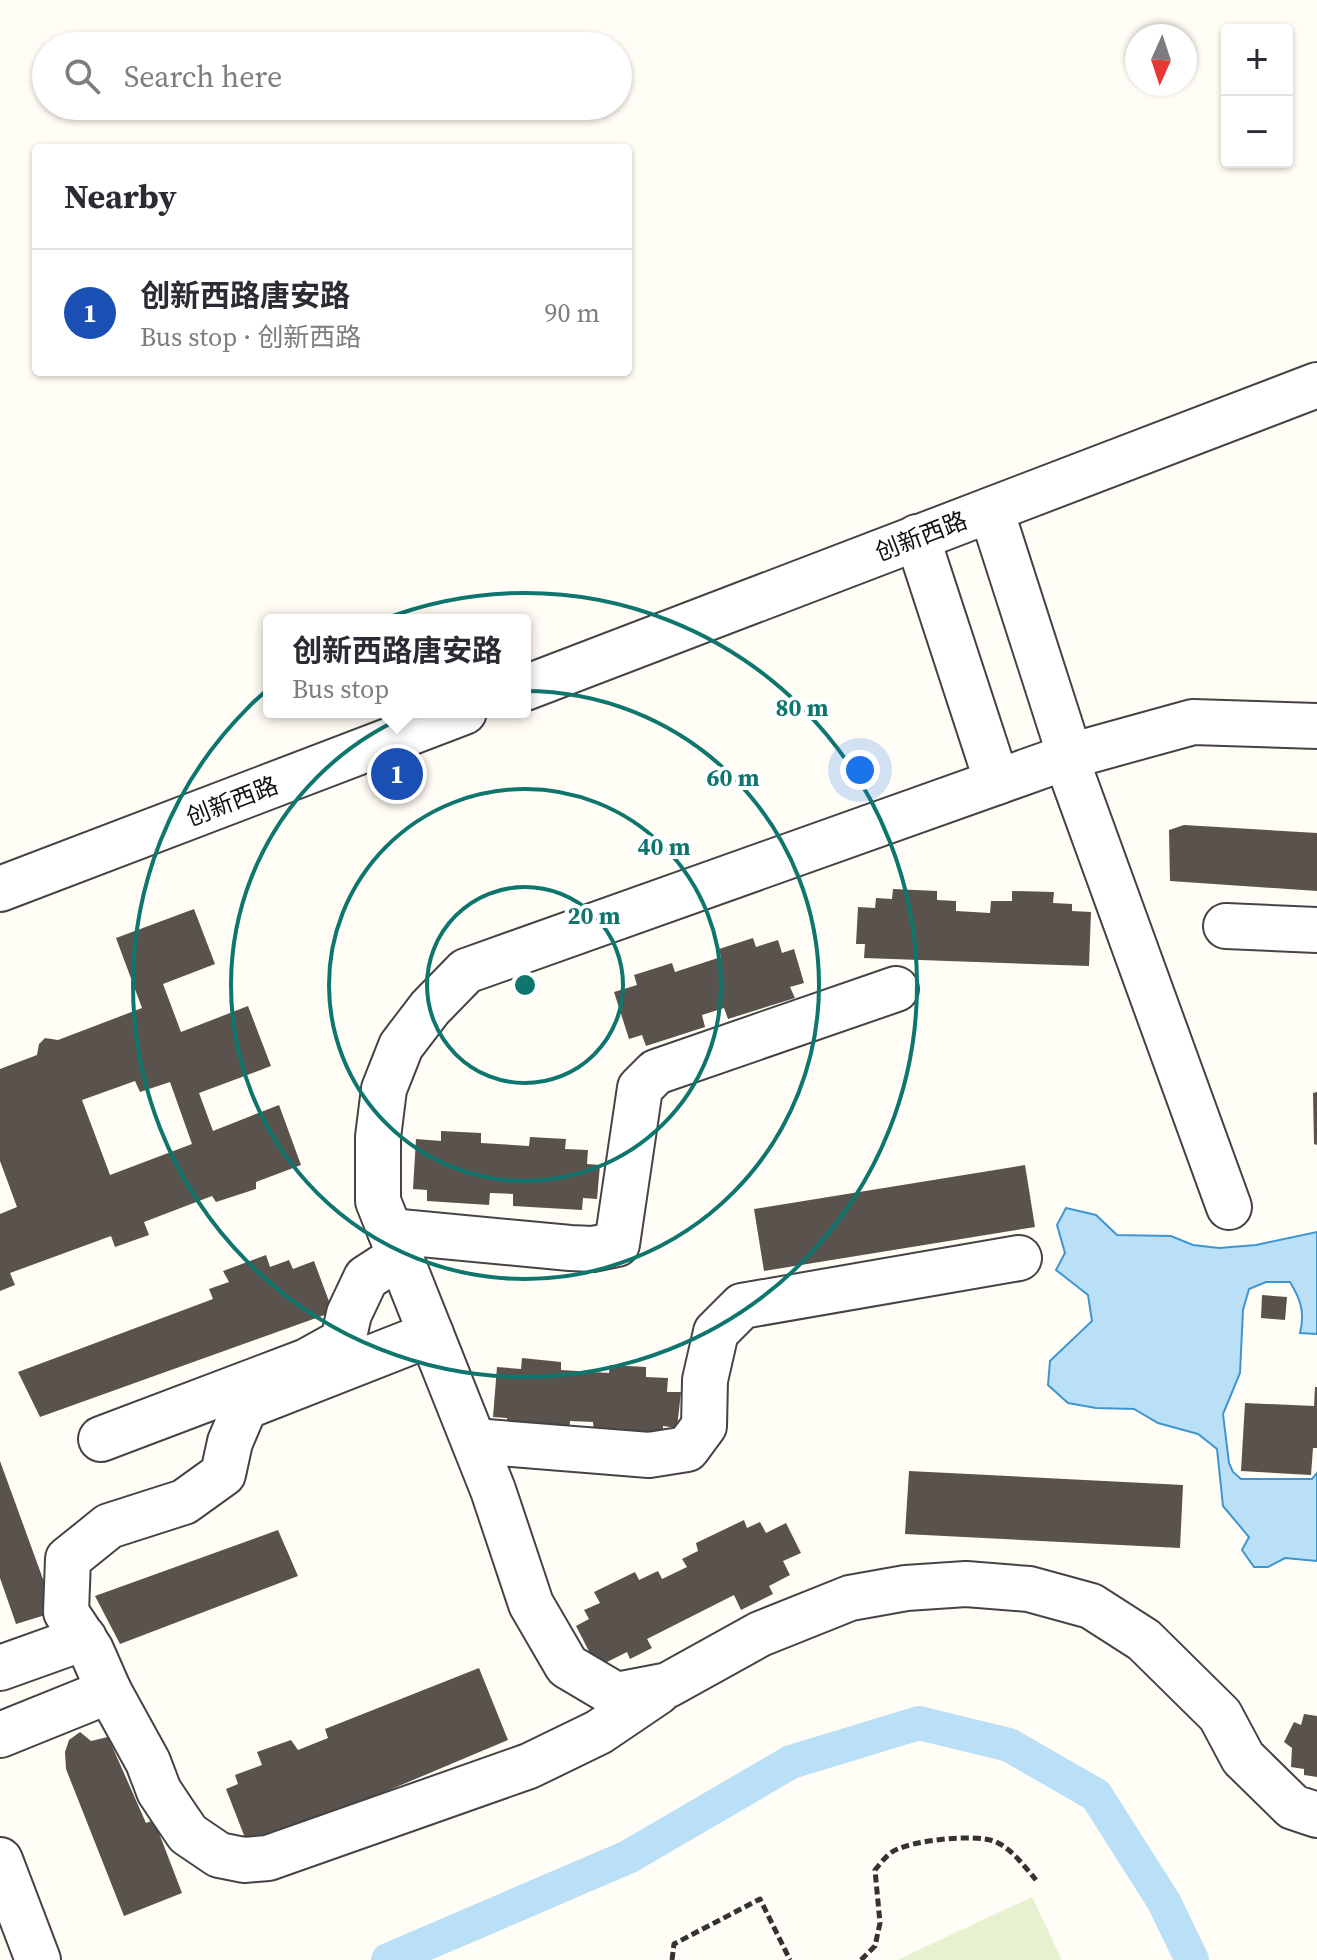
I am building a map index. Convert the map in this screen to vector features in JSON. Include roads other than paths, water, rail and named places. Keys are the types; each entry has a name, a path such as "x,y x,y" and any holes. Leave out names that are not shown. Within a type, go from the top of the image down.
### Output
{"street":[{"name":"创新西路","path":"531,686 1317,385"},
{"path":"991,510 1068,757 1229,1207"},
{"path":"917,537 997,782"},
{"name":"创新西路","path":"0,889 448,718"},
{"path":"668,1685 616,1695 567,1666 531,1604 474,1441 378,1201 378,1137 384,1089 401,1046 430,1008 466,971 1068,757 1193,722 1317,726"},
{"path":"1226,926 1317,930"},
{"path":"395,1244 593,1249 617,1244 640,1088 656,1072 896,989"},
{"path":"101,1439 307,1361 343,1341 349,1314 366,1278 395,1244"},
{"path":"474,1441 649,1455 687,1449 704,1426 705,1380 716,1332 742,1306 1019,1258"},
{"path":"431,1334 245,1407 230,1442 223,1474 184,1502 109,1526 68,1559 66,1612 84,1638 148,1762 159,1791 188,1834 219,1855 244,1860 268,1858 529,1766 599,1732 668,1685 760,1634 850,1598 906,1588 966,1584 1029,1589 1091,1606 1144,1640 1220,1715 1243,1758 1293,1807 1317,1815"},
{"path":"0,1668 84,1638"},
{"path":"0,1735 109,1691"},
{"path":"0,1860 38,1960"}],"water":[{"path":"1066,1208 1096,1215 1117,1235 1171,1236 1193,1245 1219,1248 1256,1245 1317,1232 1317,1334 1300,1333 1301,1307 1290,1282 1266,1282 1249,1289 1243,1310 1240,1373 1223,1414 1229,1463 1241,1479 1312,1479 1317,1473 1317,1561 1285,1558 1268,1567 1254,1567 1242,1550 1249,1537 1223,1506 1217,1449 1198,1434 1158,1423 1134,1409 1096,1408 1068,1403 1048,1385 1050,1361 1092,1321 1088,1295 1056,1270 1065,1253 1057,1225"}],"waterway":[{"path":"388,1960 628,1857 791,1762 919,1723 1009,1745 1096,1795 1164,1902 1192,1960"}],"place":[{"name":"创新西路唐安路","path":"397,774"}]}
